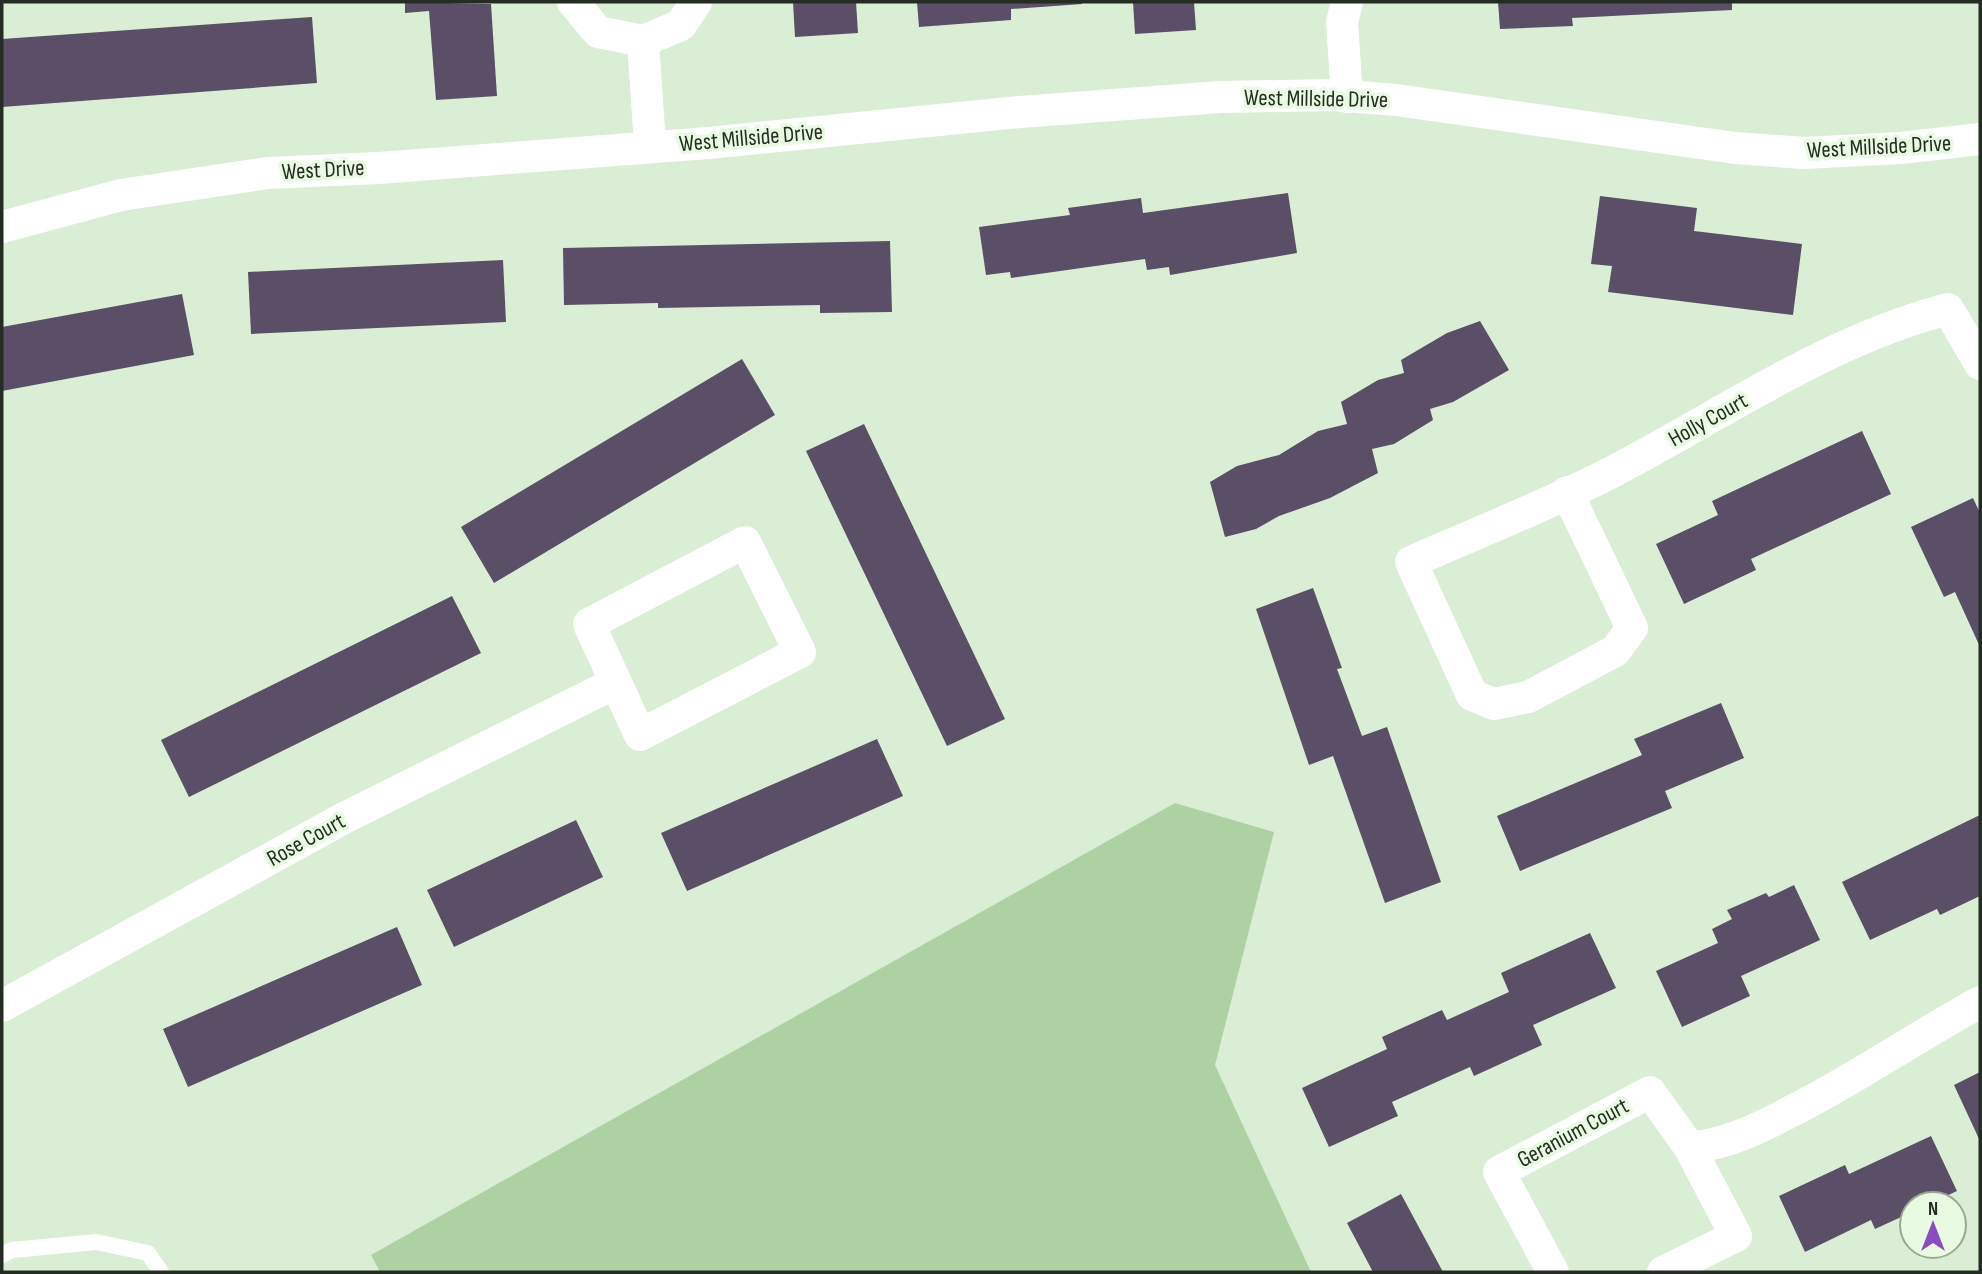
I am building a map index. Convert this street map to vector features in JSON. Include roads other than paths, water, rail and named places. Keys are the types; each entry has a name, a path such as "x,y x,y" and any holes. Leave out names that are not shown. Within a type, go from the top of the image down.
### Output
{"street":[{"path":"573,2 598,32 643,41 681,26 696,2"},
{"path":"1347,97 1342,22 1348,3"},
{"path":"643,41 650,145"},
{"name":"West Millside Drive","path":"650,145 1144,102 1283,95 1396,100 1735,148 1790,152 1837,153 1980,139"},
{"name":"West Drive","path":"2,226 121,195 268,173 379,168 650,145"},
{"name":"Holly Court","path":"1567,492 1632,628 1615,651 1528,697 1494,704 1472,695 1411,562 1567,492 1612,472 1808,364 1901,321 1948,309 1980,365"},
{"path":"745,542 800,652 640,735 615,683 589,624 745,542"},
{"name":"Rose Court","path":"2,1006 344,818 615,683"},
{"path":"1690,1148 1716,1145 1764,1127 1980,1002"},
{"name":"Geranium Court","path":"1553,1272 1499,1172 1650,1091 1690,1148 1736,1236 1663,1272"}],"lane":[{"path":"2,1255 12,1251 96,1242 148,1253 161,1272"}]}
